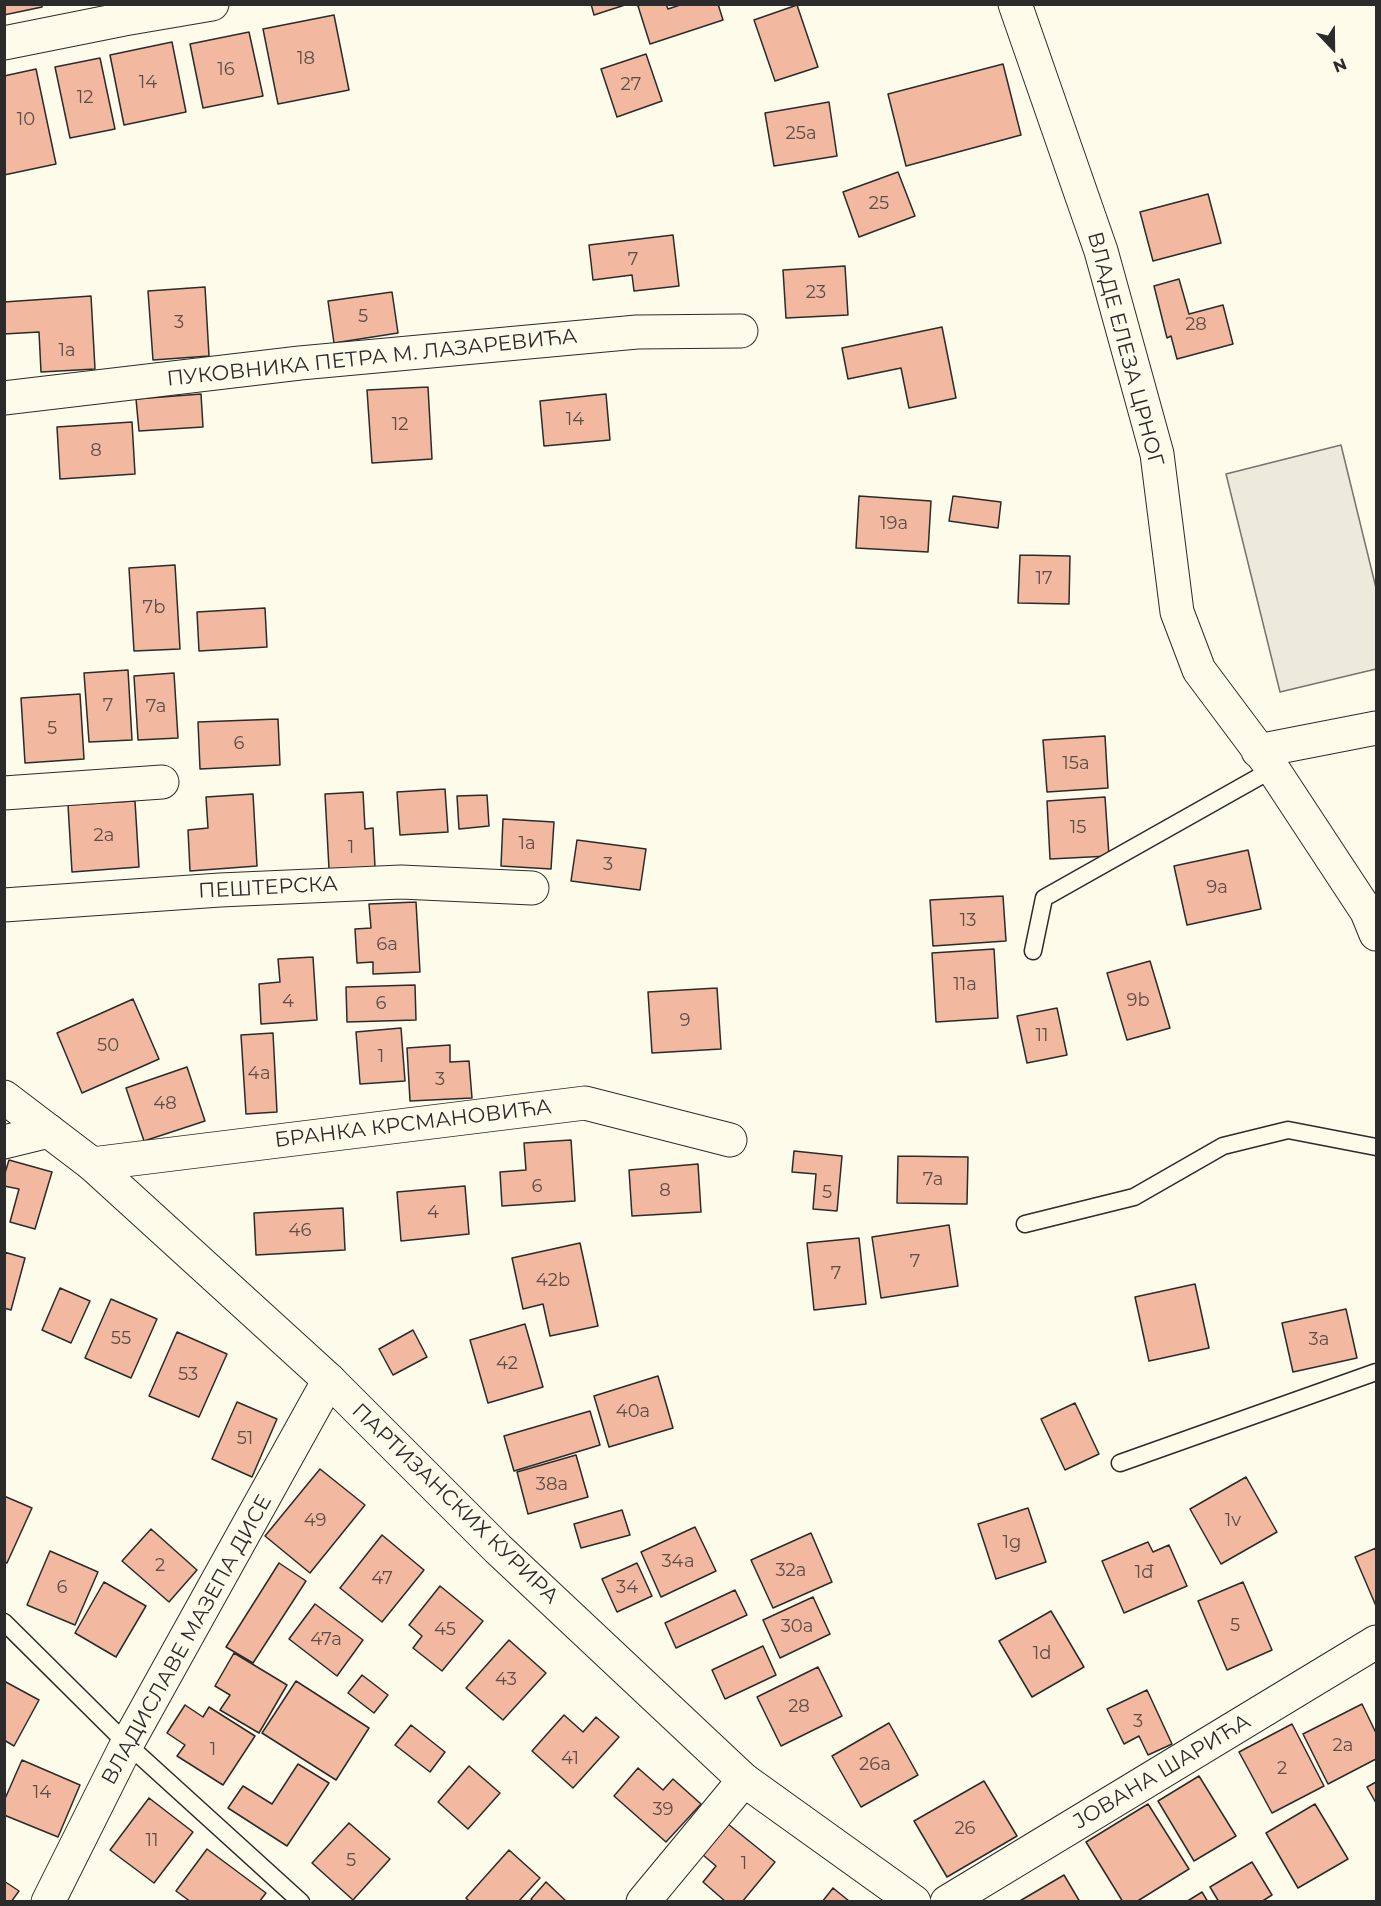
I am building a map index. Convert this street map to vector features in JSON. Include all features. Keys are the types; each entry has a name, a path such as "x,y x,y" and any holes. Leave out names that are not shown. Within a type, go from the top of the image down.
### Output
{"street":[{"path":"4,43 212,4"},
{"name":"ВЛАДЕ ЕЛЕЗА ЦРНОГ","path":"1015,4 1101,250 1157,454 1177,612 1199,670 1266,760 1367,912 1377,934"},
{"name":"ПУКОВНИКА ПЕТРА М. ЛАЗАРЕВИЋА","path":"4,398 300,363 637,332 741,331"},
{"path":"1266,760 1377,728"},
{"path":"4,793 162,782"},
{"name":"ПЕШТЕРСКА","path":"4,905 220,890 400,882 532,888"},
{"name":"ПАРТИЗАНСКИХ КУРИРА","path":"4,1097 92,1164 329,1380 498,1549 744,1780 914,1902"},
{"name":"БРАНКА КРСМАНОВИЋА","path":"92,1164 585,1102 730,1140"},
{"path":"4,1142 49,1131"},
{"name":"ВЛАДИСЛАВЕ МАЗЕПА ДИСЕ","path":"48,1902 128,1744 329,1380"},
{"name":"ЈОВАНА ШАРИЋА","path":"947,1902 1377,1642"},
{"path":"643,1902 744,1780"}],"lane":[{"path":"1033,951 1044,898 1266,760"},
{"path":"1024,1224 1134,1197 1223,1146 1288,1130 1377,1147"},
{"path":"1120,1463 1377,1372"},
{"path":"4,1622 128,1744 301,1902"}],"shaded area":[{"path":"1341,445 1376,588 1376,669 1280,692 1226,474"}],"building":[{"path":"4,4 42,4 42,7 4,15"},
{"path":"591,4 628,4 594,15"},
{"path":"666,4 668,9 683,4 718,4 723,20 650,44 638,6"},
{"path":"797,5 818,67 775,81 754,20"},
{"path":"334,15 349,90 278,104 263,29"},
{"path":"249,32 263,96 203,108 190,44"},
{"path":"172,42 186,112 124,125 110,55"},
{"path":"646,54 662,101 617,117 601,69"},
{"path":"100,58 115,129 70,138 55,67"},
{"path":"1003,64 1021,135 906,166 888,94"},
{"path":"36,69 56,164 4,175 4,76"},
{"path":"829,102 837,156 774,166 765,113"},
{"path":"898,172 915,216 859,237 843,192"},
{"path":"1208,194 1221,243 1153,261 1140,212"},
{"path":"673,235 679,286 634,291 632,275 593,280 589,245"},
{"path":"845,266 848,315 786,318 783,270"},
{"path":"1179,279 1189,314 1223,305 1233,344 1177,359 1171,336 1167,338 1154,286"},
{"path":"205,287 209,356 153,360 148,291"},
{"path":"392,292 398,333 334,343 328,301"},
{"path":"91,296 95,369 41,372 39,332 4,334 4,302"},
{"path":"942,327 956,398 909,408 901,368 848,379 842,348"},
{"path":"428,387 432,459 372,463 367,390"},
{"path":"201,394 203,427 139,431 136,399"},
{"path":"606,394 610,440 544,446 540,401"},
{"path":"132,422 135,474 60,479 57,427"},
{"path":"859,496 931,501 928,552 856,548"},
{"path":"953,496 1001,502 998,528 949,521"},
{"path":"1020,555 1070,556 1069,604 1018,603"},
{"path":"175,565 180,649 134,651 129,568"},
{"path":"265,608 267,647 199,651 197,612"},
{"path":"128,670 132,740 89,742 84,673"},
{"path":"174,673 178,738 138,740 134,676"},
{"path":"80,694 84,759 25,763 21,698"},
{"path":"278,719 280,765 200,769 198,722"},
{"path":"1105,736 1108,788 1047,792 1043,740"},
{"path":"445,789 448,832 400,835 397,792"},
{"path":"363,792 365,829 373,828 375,867 329,869 325,794"},
{"path":"253,794 257,866 190,871 188,830 208,828 206,797"},
{"path":"487,795 489,826 459,829 457,796"},
{"path":"1105,797 1109,856 1050,859 1047,801"},
{"path":"135,801 139,867 72,872 68,805"},
{"path":"503,819 554,822 551,869 501,866"},
{"path":"577,840 646,849 640,890 571,881"},
{"path":"1248,850 1261,909 1187,925 1174,866"},
{"path":"1003,896 1006,941 933,946 930,900"},
{"path":"416,902 420,972 373,974 373,962 357,963 355,929 371,928 369,904"},
{"path":"994,949 998,1018 936,1022 932,953"},
{"path":"313,957 317,1020 261,1024 259,984 280,982 278,959"},
{"path":"1150,961 1170,1028 1127,1040 1107,973"},
{"path":"415,985 416,1020 347,1022 346,987"},
{"path":"717,988 721,1049 652,1053 648,992"},
{"path":"133,999 159,1059 82,1093 57,1033"},
{"path":"1057,1008 1067,1055 1027,1063 1017,1016"},
{"path":"401,1028 405,1081 360,1084 356,1032"},
{"path":"273,1033 277,1112 246,1114 241,1035"},
{"path":"450,1045 450,1062 469,1061 472,1098 410,1101 407,1048"},
{"path":"187,1067 205,1121 144,1141 126,1088"},
{"path":"571,1140 575,1201 502,1206 500,1172 526,1170 524,1143"},
{"path":"794,1151 842,1156 837,1211 813,1209 816,1174 792,1172"},
{"path":"898,1156 968,1157 967,1204 897,1203"},
{"path":"9,1160 52,1172 35,1229 10,1222 19,1189 4,1186 4,1176"},
{"path":"698,1164 701,1212 632,1216 629,1170"},
{"path":"465,1186 469,1234 401,1241 397,1192"},
{"path":"343,1208 345,1250 256,1255 254,1213"},
{"path":"949,1225 958,1286 881,1298 872,1237"},
{"path":"859,1238 866,1304 814,1310 807,1243"},
{"path":"580,1243 598,1326 550,1336 543,1304 523,1309 512,1258"},
{"path":"4,1252 25,1258 11,1310 4,1308"},
{"path":"1195,1284 1209,1348 1149,1361 1135,1297"},
{"path":"60,1288 90,1301 71,1343 42,1330"},
{"path":"111,1299 157,1319 131,1378 85,1358"},
{"path":"1346,1309 1357,1358 1293,1372 1282,1323"},
{"path":"525,1324 543,1387 488,1403 470,1340"},
{"path":"413,1330 427,1357 393,1375 379,1349"},
{"path":"177,1332 227,1354 199,1417 149,1396"},
{"path":"658,1376 673,1428 609,1447 594,1396"},
{"path":"237,1402 277,1419 252,1477 212,1459"},
{"path":"1075,1403 1099,1454 1065,1470 1041,1419"},
{"path":"590,1411 600,1445 514,1471 504,1436"},
{"path":"576,1455 588,1497 528,1514 517,1472"},
{"path":"320,1469 365,1505 310,1573 265,1536"},
{"path":"1246,1477 1277,1532 1221,1564 1190,1509"},
{"path":"4,1496 32,1508 7,1563 4,1562"},
{"path":"1028,1508 1046,1562 996,1579 978,1524"},
{"path":"622,1510 630,1535 581,1548 574,1524"},
{"path":"695,1527 716,1571 661,1597 641,1552"},
{"path":"151,1529 197,1570 169,1602 122,1561"},
{"path":"811,1533 832,1582 773,1608 751,1560"},
{"path":"382,1535 424,1570 382,1622 340,1588"},
{"path":"1148,1542 1153,1552 1169,1545 1187,1586 1124,1613 1102,1561"},
{"path":"1376,1548 1376,1606 1355,1557"},
{"path":"50,1551 98,1572 75,1625 27,1605"},
{"path":"279,1563 306,1581 253,1663 226,1647"},
{"path":"637,1563 652,1596 617,1612 602,1579"},
{"path":"104,1582 146,1606 116,1657 75,1633"},
{"path":"1243,1582 1272,1650 1227,1670 1198,1601"},
{"path":"440,1586 483,1621 442,1671 413,1648 422,1636 409,1625"},
{"path":"735,1590 747,1615 676,1648 665,1623"},
{"path":"813,1597 830,1634 780,1658 763,1620"},
{"path":"315,1604 363,1640 337,1676 289,1639"},
{"path":"1051,1611 1084,1667 1032,1697 999,1641"},
{"path":"509,1640 546,1673 503,1720 466,1688"},
{"path":"763,1646 776,1675 725,1699 712,1670"},
{"path":"234,1653 287,1685 259,1733 220,1710 230,1695 215,1686"},
{"path":"818,1667 842,1716 781,1746 757,1697"},
{"path":"362,1675 388,1695 374,1713 348,1693"},
{"path":"4,1681 39,1700 14,1746 4,1740"},
{"path":"296,1681 369,1728 336,1780 262,1733"},
{"path":"1147,1690 1172,1744 1148,1755 1139,1736 1124,1744 1107,1709"},
{"path":"1362,1704 1376,1733 1376,1759 1328,1784 1303,1734"},
{"path":"185,1705 203,1717 209,1707 255,1736 223,1785 177,1756 185,1745 167,1733"},
{"path":"564,1715 583,1732 596,1717 619,1737 573,1788 532,1751"},
{"path":"889,1723 918,1775 861,1807 832,1756"},
{"path":"1292,1724 1324,1786 1272,1813 1239,1752"},
{"path":"411,1725 445,1752 430,1772 395,1745"},
{"path":"22,1760 80,1785 58,1837 4,1815 4,1801"},
{"path":"298,1764 329,1783 287,1846 228,1808 243,1786 272,1804"},
{"path":"469,1766 500,1793 468,1829 438,1802"},
{"path":"638,1768 663,1790 673,1779 701,1804 666,1842 614,1796"},
{"path":"1199,1776 1236,1836 1194,1861 1158,1801"},
{"path":"984,1781 1017,1836 947,1877 914,1821"},
{"path":"1376,1782 1376,1803 1367,1787"},
{"path":"149,1798 193,1832 154,1883 110,1850"},
{"path":"1148,1804 1189,1869 1136,1902 1123,1902 1086,1842"},
{"path":"1315,1804 1348,1859 1298,1888 1266,1833"},
{"path":"349,1823 390,1859 353,1900 312,1863"},
{"path":"728,1824 775,1862 742,1902 726,1902 703,1882 716,1866 703,1855"},
{"path":"207,1849 266,1893 259,1902 191,1902 176,1891"},
{"path":"509,1850 540,1878 518,1902 470,1902 466,1898"},
{"path":"1252,1862 1272,1895 1261,1902 1219,1902 1210,1887"},
{"path":"1064,1875 1080,1902 1018,1902"},
{"path":"4,1881 19,1891 11,1902 4,1902"},
{"path":"546,1882 567,1902 534,1902 531,1899"},
{"path":"833,1888 849,1901 850,1902 822,1902"},
{"path":"1202,1892 1208,1902 1186,1902"}]}
